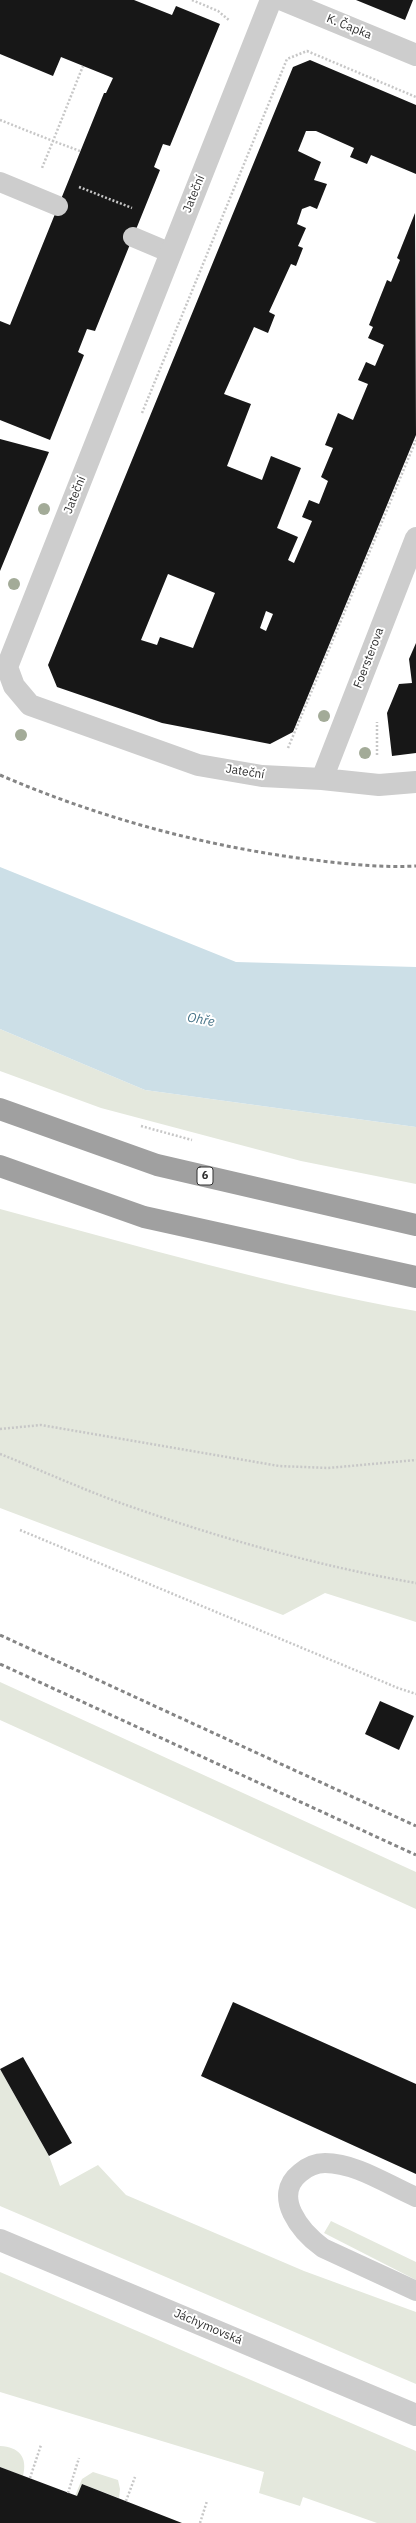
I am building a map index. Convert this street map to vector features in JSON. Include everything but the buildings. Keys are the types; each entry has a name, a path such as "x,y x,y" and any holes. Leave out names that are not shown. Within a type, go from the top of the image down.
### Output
{"highway":[{"name":"6","path":"0,1109 157,1165 416,1225"},
{"path":"0,1166 144,1217 416,1277"}],"street":[{"name":"Jateční","path":"272,0 4,669 14,686 30,705 198,765 262,776 322,779 379,785 416,782"},
{"name":"K. Čapka","path":"283,0 416,55"},
{"name":"Foersterova","path":"322,779 416,538"},
{"name":"Jáchymovská","path":"0,2240 416,2415"}],"lane":[{"path":"0,182 58,206"},
{"path":"133,237 171,253"},
{"path":"416,2197 344,2164 324,2163 309,2166 297,2175 290,2185 288,2196 291,2212 311,2239 323,2248 416,2291"}],"path":[{"path":"205,5 207,0"},
{"path":"142,414 287,59 307,51 416,97"},
{"path":"41,171 83,66"},
{"path":"0,120 80,151"},
{"path":"74,185 137,210"},
{"path":"287,750 416,440"},
{"path":"377,720 377,762"},
{"path":"134,1124 200,1143"},
{"path":"0,1429 41,1425 279,1466 328,1468 416,1460"},
{"path":"0,1454 128,1506 268,1551 346,1571 416,1583"},
{"path":"20,1530 390,1685 416,1694"},
{"path":"30,2478 41,2445"},
{"path":"68,2493 80,2458"},
{"path":"126,2501 135,2477"},
{"path":"200,2523 207,2501"}],"shaded area":[{"path":"0,1029 145,1090 416,1127 416,1184 301,1161 101,1108 0,1071"},
{"path":"0,1209 155,1251 311,1290 416,1311 416,1622 325,1593 283,1615 0,1508"},
{"path":"0,1682 416,1872 416,1909 0,1720"},
{"path":"0,2069 49,2156 60,2186 98,2165 126,2195 304,2271 416,2312 416,2384 0,2206"},
{"path":"331,2221 416,2262 416,2280 324,2233"},
{"path":"0,2272 416,2451 416,2523 377,2523 303,2497 300,2506 259,2493 264,2472 0,2392"},
{"path":"0,2446 12,2448 20,2454 24,2463 23,2476 0,2467"},
{"path":"93,2472 118,2480 120,2489 119,2498 82,2484 77,2496 75,2496 82,2479"}],"water":[{"name":"Ohře","path":"0,867 236,962 416,967 416,1127 145,1090 0,1029"}],"railway":[{"path":"0,775 36,790 109,816 146,827 222,845 298,858 342,863 372,866 416,866"},
{"path":"0,1635 416,1826"},
{"path":"0,1664 416,1855"}]}
